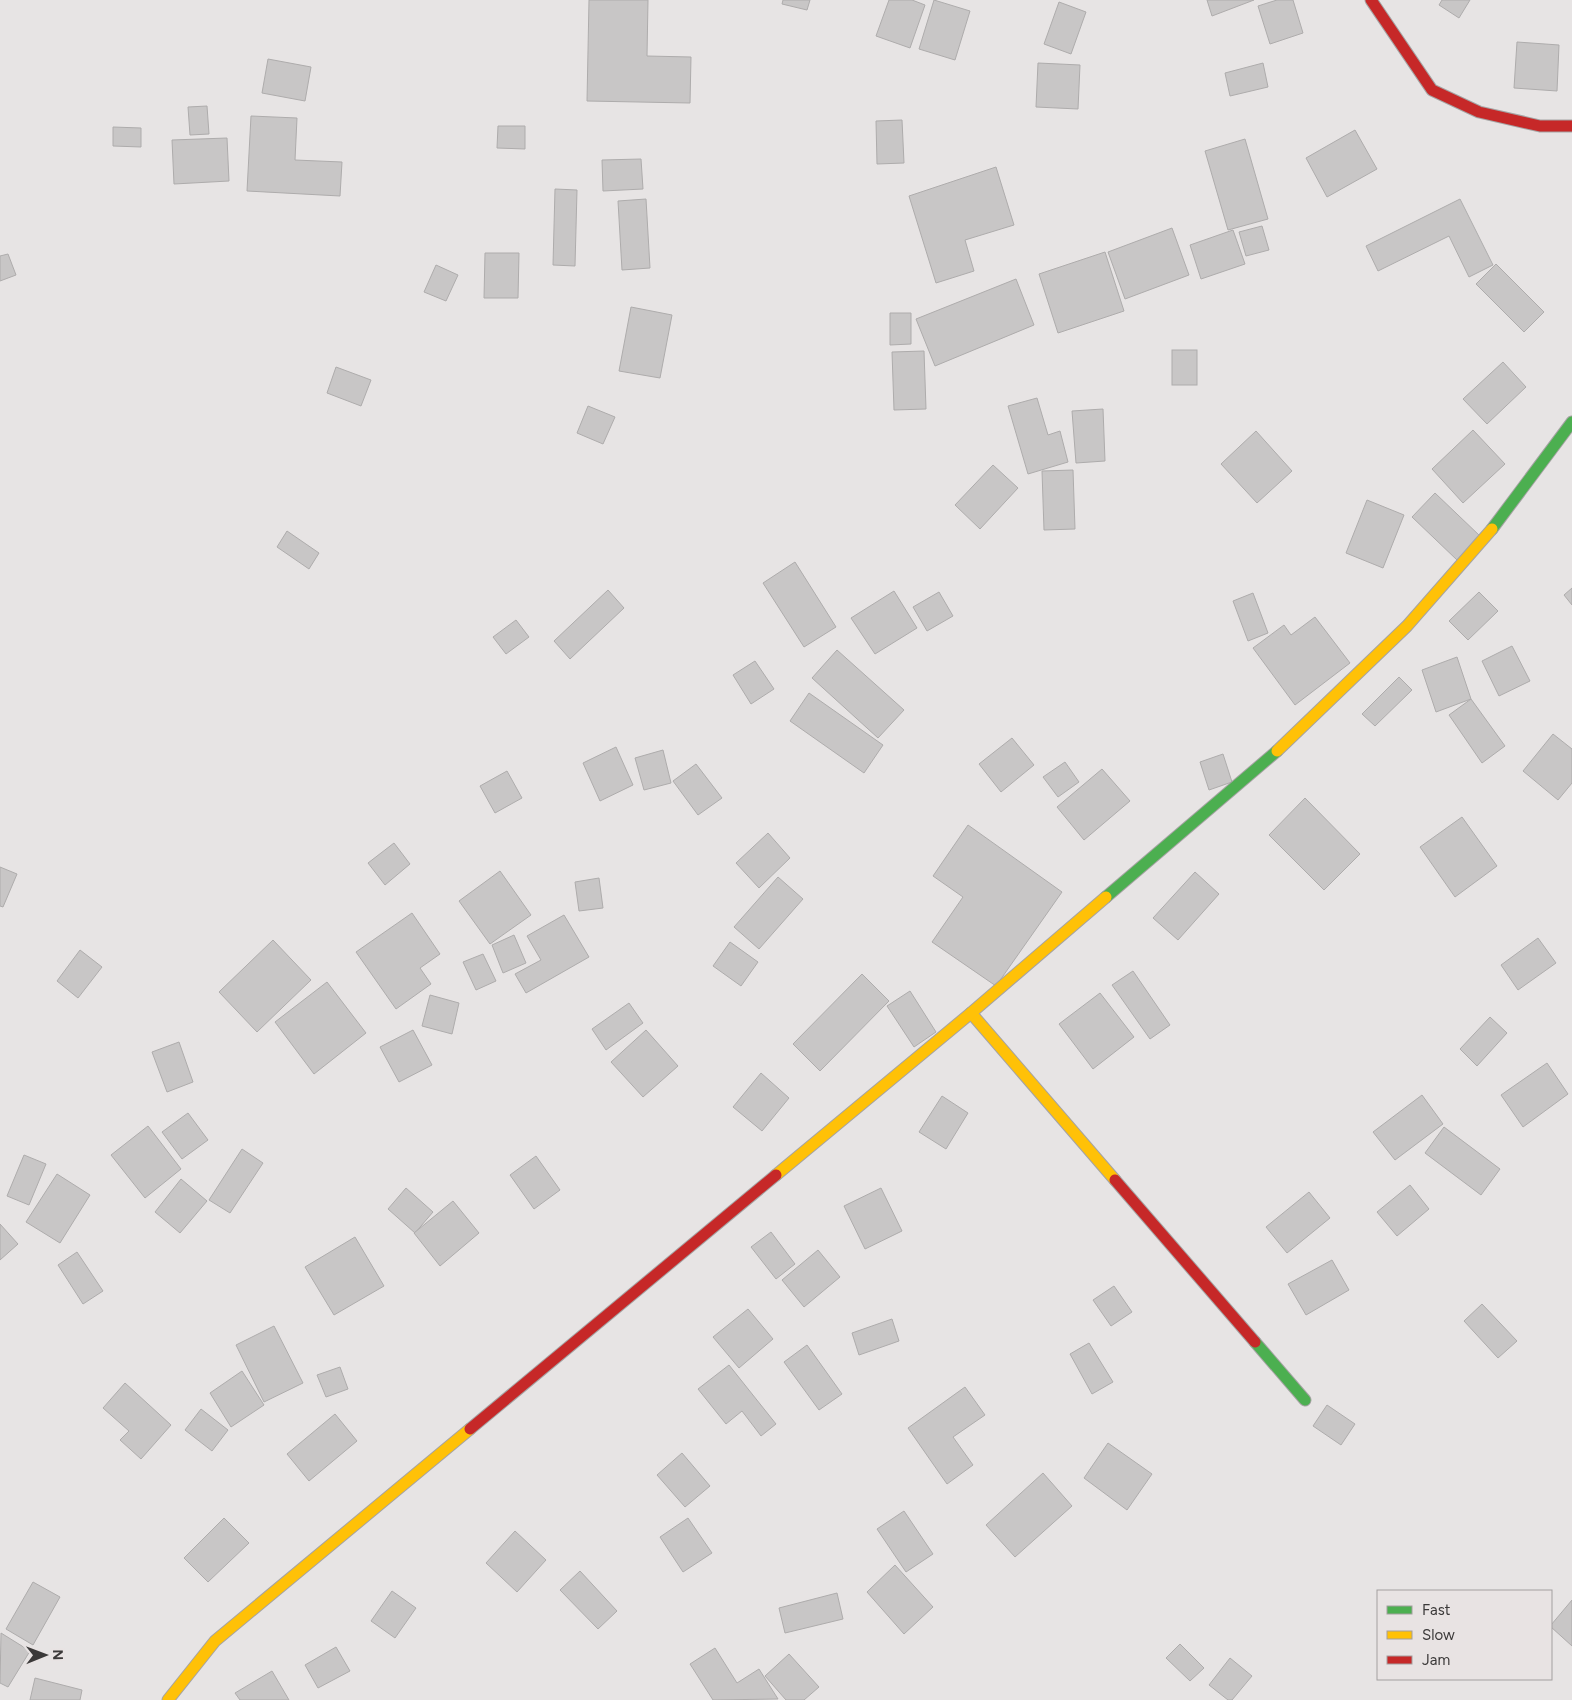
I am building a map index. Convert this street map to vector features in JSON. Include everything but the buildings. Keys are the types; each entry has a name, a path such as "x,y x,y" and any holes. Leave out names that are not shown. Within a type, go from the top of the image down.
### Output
{"street":[{"path":"1371,0 1432,90 1479,112 1540,126 1572,126"},
{"path":"168,1700 215,1641 971,1013 1279,749 1407,626 1484,540 1572,422"},
{"path":"971,1013 1305,1400"}],"traffic: fast":[{"path":"1492,529 1572,422"},
{"path":"1106,897 1277,751"},
{"path":"1255,1342 1305,1400"}],"traffic: slow":[{"path":"1277,751 1407,626 1492,529"},
{"path":"776,1175 971,1013 1106,897"},
{"path":"971,1013 1115,1180"},
{"path":"168,1700 215,1641 470,1429"}],"traffic: jam":[{"path":"1371,0 1432,90 1479,112 1540,126 1572,126"},
{"path":"470,1429 776,1175"},
{"path":"1115,1180 1255,1342"}]}
